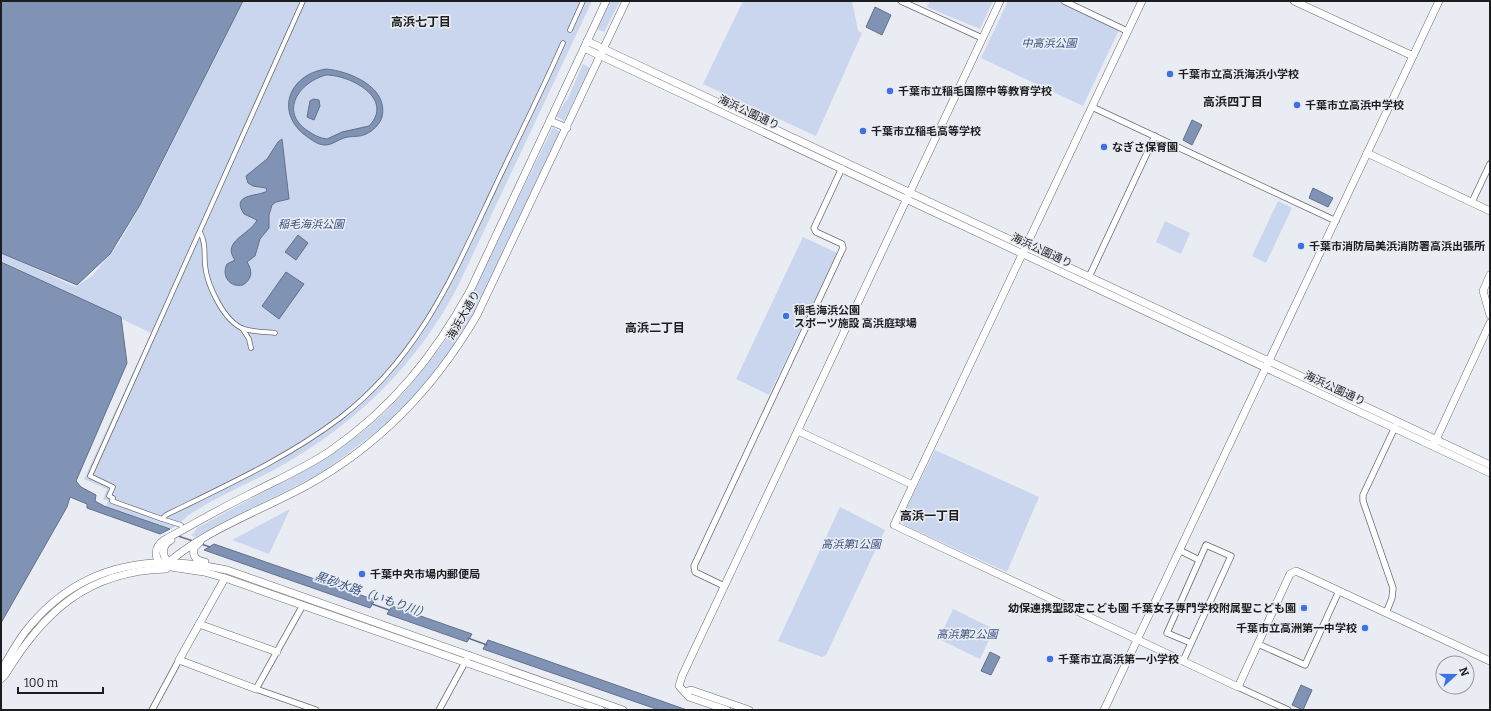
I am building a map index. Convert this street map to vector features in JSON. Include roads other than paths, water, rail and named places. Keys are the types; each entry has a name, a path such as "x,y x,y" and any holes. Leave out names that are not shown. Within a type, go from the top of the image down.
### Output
{"street":[{"path":"181,526 112,501 113,498 109,496 113,487 90,476 303,1"},
{"path":"570,30 583,1"},
{"name":"海浜大通り","path":"261,490 319,458 354,433 381,411 429,357 455,319 470,290 606,1"},
{"name":"海浜大通り","path":"163,565 188,546 305,487 332,471 378,437 420,397 453,355 477,315 626,1"},
{"path":"901,1 982,38"},
{"path":"727,710 689,697 679,686 682,676 1000,1"},
{"path":"1064,1 1127,31"},
{"path":"1142,1 894,525 1288,710"},
{"path":"1294,1 1413,56"},
{"path":"1104,710 1439,1"},
{"path":"162,519 166,515 277,458 318,433 341,417 370,391 409,349 450,283 563,43"},
{"name":"海浜公園通り","path":"586,45 1396,425 1434,443 1490,473"},
{"name":"海浜公園通り","path":"602,52 842,168 908,196"},
{"path":"1092,106 1336,221"},
{"path":"550,121 567,128"},
{"path":"1089,277 1155,136"},
{"path":"1367,152 1490,211"},
{"path":"1472,202 1490,164"},
{"path":"724,586 695,572 694,566 843,248 842,244 816,232 814,228 842,168"},
{"path":"200,232 205,250 205,266 209,286 218,303 242,328 249,338 251,348"},
{"name":"海浜公園通り","path":"1024,250 1089,277 1267,364"},
{"path":"1490,275 1483,291 1483,296 1490,315"},
{"path":"1434,443 1490,323"},
{"path":"242,328 275,333"},
{"path":"1386,613 1392,598 1392,588 1363,501 1363,495 1396,425"},
{"path":"798,431 913,485"},
{"name":"海浜公園通り","path":"1434,443 1490,465"},
{"path":"143,564 156,552 158,546 164,540 251,493 261,490"},
{"path":"163,565 163,551 165,545 169,541 253,496 261,490"},
{"path":"203,539 194,548 194,554 198,560 211,564 216,568"},
{"path":"1183,661 1231,556 1206,545 1167,633 1191,643"},
{"path":"1179,550 1199,560"},
{"path":"156,552 163,565"},
{"path":"1,678 5,676 34,632 69,601 90,587 113,577 163,565 186,562 216,568 623,710"},
{"path":"1,671 26,631 66,592 87,580 108,571 132,564 163,565 204,572 225,578 601,710"},
{"path":"1238,686 1292,572 1299,572 1490,661"},
{"path":"152,710 225,578"},
{"path":"1258,644 1304,665 1339,591"},
{"path":"256,689 303,605"},
{"path":"199,624 277,652"},
{"path":"439,710 469,655"},
{"path":"179,660 316,710"},
{"path":"686,692 691,690 749,710"}],"waterway":[{"name":"黒砂水路（いもり川）","path":"178,536 193,541"},
{"name":"黒砂水路（いもり川）","path":"201,544 210,547"},
{"name":"黒砂水路（いもり川）","path":"372,604 389,610"},
{"name":"黒砂水路（いもり川）","path":"468,638 487,645"}],"place":[{"name":"千葉市立高浜海浜小学校","path":"1170,74"},
{"name":"千葉市立稲毛国際中等教育学校","path":"890,91"},
{"name":"千葉市立高浜中学校","path":"1297,105"},
{"name":"千葉市立稲毛高等学校","path":"863,131"},
{"name":"なぎさ保育園","path":"1104,147"},
{"name":"千葉市消防局美浜消防署高浜出張所","path":"1301,246"},
{"name":"稲毛海浜公園 スポーツ施設 高浜庭球場","path":"786,316"},
{"name":"千葉中央市場内郵便局","path":"362,574"},
{"name":"幼保連携型認定こども園 千葉女子専門学校附属聖こども園","path":"1304,608"},
{"name":"千葉市立高洲第一中学校","path":"1365,628"},
{"name":"千葉市立高浜第一小学校","path":"1050,659"}],"district":[{"name":"高浜七丁目","path":"421,22"},
{"name":"高浜四丁目","path":"1233,102"},
{"name":"高浜二丁目","path":"655,328"},
{"name":"高浜一丁目","path":"930,516"}],"park label":[{"name":"中高浜公園","path":"1049,43"},
{"name":"稲毛海浜公園","path":"311,224"},
{"name":"高浜第1公園","path":"851,544"},
{"name":"高浜第2公園","path":"967,634"}]}
